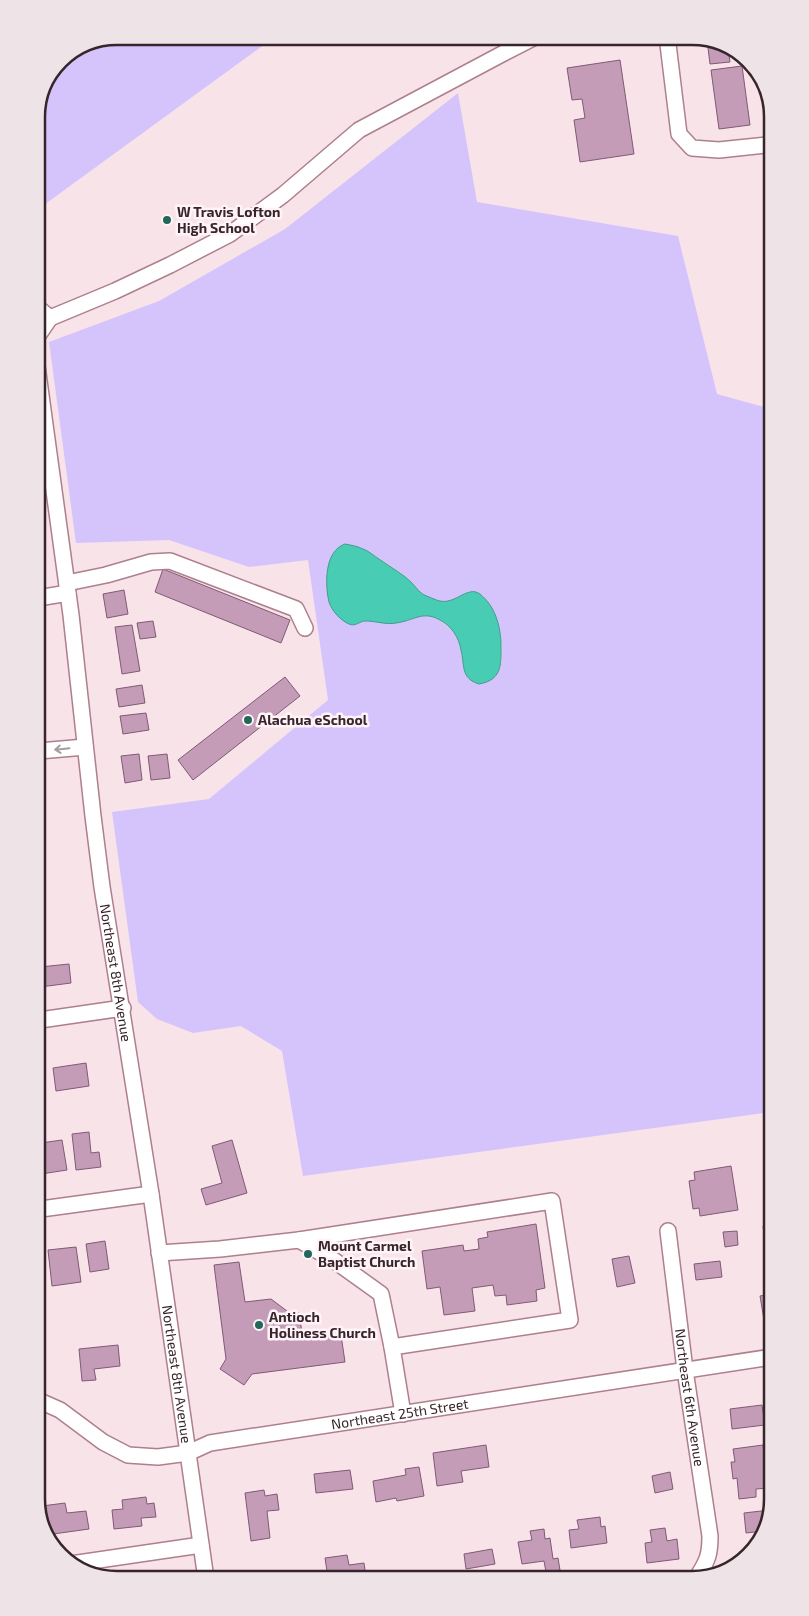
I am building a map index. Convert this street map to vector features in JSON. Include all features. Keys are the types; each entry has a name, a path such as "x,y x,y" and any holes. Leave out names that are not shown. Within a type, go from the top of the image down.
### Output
{"street":[{"path":"45,325 50,318 115,291 230,234 283,195 359,130 520,45"},
{"path":"669,45 680,134 692,148 719,150 764,145"},
{"path":"45,314 50,318"},
{"name":"Northeast 8th Avenue","path":"45,420 102,887 123,1008 160,1252 205,1571"},
{"path":"45,596 151,562 170,561 296,609 305,628"},
{"path":"45,750 85,747"},
{"path":"45,1019 123,1008"},
{"path":"45,1208 151,1194"},
{"path":"160,1252 220,1249 299,1240 552,1201 570,1320 392,1347"},
{"name":"Northeast 6th Avenue","path":"668,1230 685,1370 710,1536 710,1550 702,1568"},
{"path":"299,1240 335,1261 381,1294 403,1414"},
{"name":"Northeast 25th Street","path":"45,1403 60,1410 103,1442 128,1456 158,1457 188,1453 210,1443 764,1358"},
{"path":"83,1562 201,1546"}],"shaded area":[{"path":"117,45 264,45 45,204 45,112 47,98 52,85 69,63 94,49"},
{"path":"458,93 477,202 678,236 717,394 764,407 764,1113 303,1176 282,1051 241,1026 193,1033 157,1019 138,1002 112,812 209,799 328,700 308,560 249,567 169,540 76,543 49,342 159,301 285,229","holes":["344,544 370,553 393,567 423,595 439,601 456,599 471,591 481,595 494,612 501,637 502,660 496,674 479,684 468,678 464,670 461,649 456,636 447,626 433,616 419,616 397,623 359,623 327,588 329,563 334,552"]},
{"path":"345,544 369,552 406,578 422,593 434,599 448,601 470,592 480,594 493,610 499,629 501,663 497,674 487,682 479,684 469,678 464,670 460,645 454,632 448,625 434,617 423,616 392,623 366,621 354,625 340,618 329,602 327,578 333,554"}],"building":[{"path":"708,47 729,55 730,62 710,64"},
{"path":"620,60 634,154 580,162 574,120 585,118 582,99 572,100 567,68"},
{"path":"742,66 750,125 719,129 711,70"},
{"path":"163,569 290,620 281,643 155,592"},
{"path":"124,590 128,614 107,618 103,594"},
{"path":"153,621 156,637 140,639 137,623"},
{"path":"132,625 140,671 122,674 115,627"},
{"path":"285,677 300,696 193,780 178,760"},
{"path":"142,685 145,703 119,707 116,689"},
{"path":"146,713 149,730 123,734 120,716"},
{"path":"139,754 142,780 125,783 121,756"},
{"path":"167,754 170,778 151,780 148,756"},
{"path":"69,964 71,983 45,986 45,966"},
{"path":"86,1063 89,1086 56,1091 53,1068"},
{"path":"89,1132 91,1153 99,1152 101,1167 76,1170 72,1134"},
{"path":"62,1140 67,1170 45,1173 45,1142"},
{"path":"232,1140 247,1193 206,1205 201,1189 222,1183 212,1146"},
{"path":"731,1166 738,1210 700,1216 699,1208 693,1209 689,1181 695,1180 694,1172"},
{"path":"536,1224 545,1288 536,1290 537,1301 507,1305 506,1295 495,1296 493,1285 472,1288 475,1311 444,1315 440,1287 427,1289 422,1251 463,1245 464,1251 479,1249 478,1239 488,1237 487,1232"},
{"path":"737,1231 738,1245 725,1247 723,1232"},
{"path":"105,1241 109,1269 90,1272 86,1244"},
{"path":"76,1247 81,1282 52,1286 48,1250"},
{"path":"629,1256 635,1283 617,1287 612,1259"},
{"path":"720,1261 722,1277 696,1280 694,1264"},
{"path":"239,1262 245,1302 271,1299 291,1314 299,1313 303,1339 341,1335 345,1362 252,1374 244,1385 220,1369 226,1359 214,1265"},
{"path":"764,1295 764,1320 760,1296"},
{"path":"118,1345 120,1366 94,1369 96,1380 82,1381 79,1349"},
{"path":"762,1405 764,1425 732,1429 730,1409"},
{"path":"486,1445 489,1467 461,1471 463,1482 437,1486 433,1453"},
{"path":"763,1445 764,1488 756,1489 756,1497 739,1499 737,1478 733,1479 731,1462 735,1462 733,1449"},
{"path":"419,1467 424,1496 397,1501 396,1498 376,1502 373,1481 406,1475 405,1469"},
{"path":"350,1470 353,1489 316,1493 314,1474"},
{"path":"670,1472 673,1489 655,1493 652,1476"},
{"path":"264,1490 265,1496 277,1494 279,1510 267,1511 270,1538 251,1541 245,1493"},
{"path":"146,1497 147,1504 154,1503 156,1517 141,1518 142,1526 114,1529 112,1510 123,1509 122,1500"},
{"path":"65,1503 67,1513 86,1511 89,1529 54,1534 50,1527 45,1506"},
{"path":"763,1511 757,1532 746,1533 744,1513"},
{"path":"600,1517 601,1527 605,1526 607,1543 571,1548 569,1530 579,1529 577,1520"},
{"path":"665,1528 667,1541 677,1539 679,1559 647,1563 645,1543 652,1542 650,1530"},
{"path":"544,1529 545,1539 550,1538 553,1559 558,1558 560,1570 546,1571 544,1561 522,1564 518,1542 532,1540 530,1531"},
{"path":"492,1549 495,1564 466,1569 464,1554"},
{"path":"347,1555 349,1565 364,1563 365,1571 327,1571 325,1558"}],"place":[{"name":"W Travis Lofton High School","path":"167,220"},
{"name":"Alachua eSchool","path":"248,720"},
{"name":"Mount Carmel Baptist Church","path":"308,1254"},
{"name":"Antioch Holiness Church","path":"259,1325"}]}
